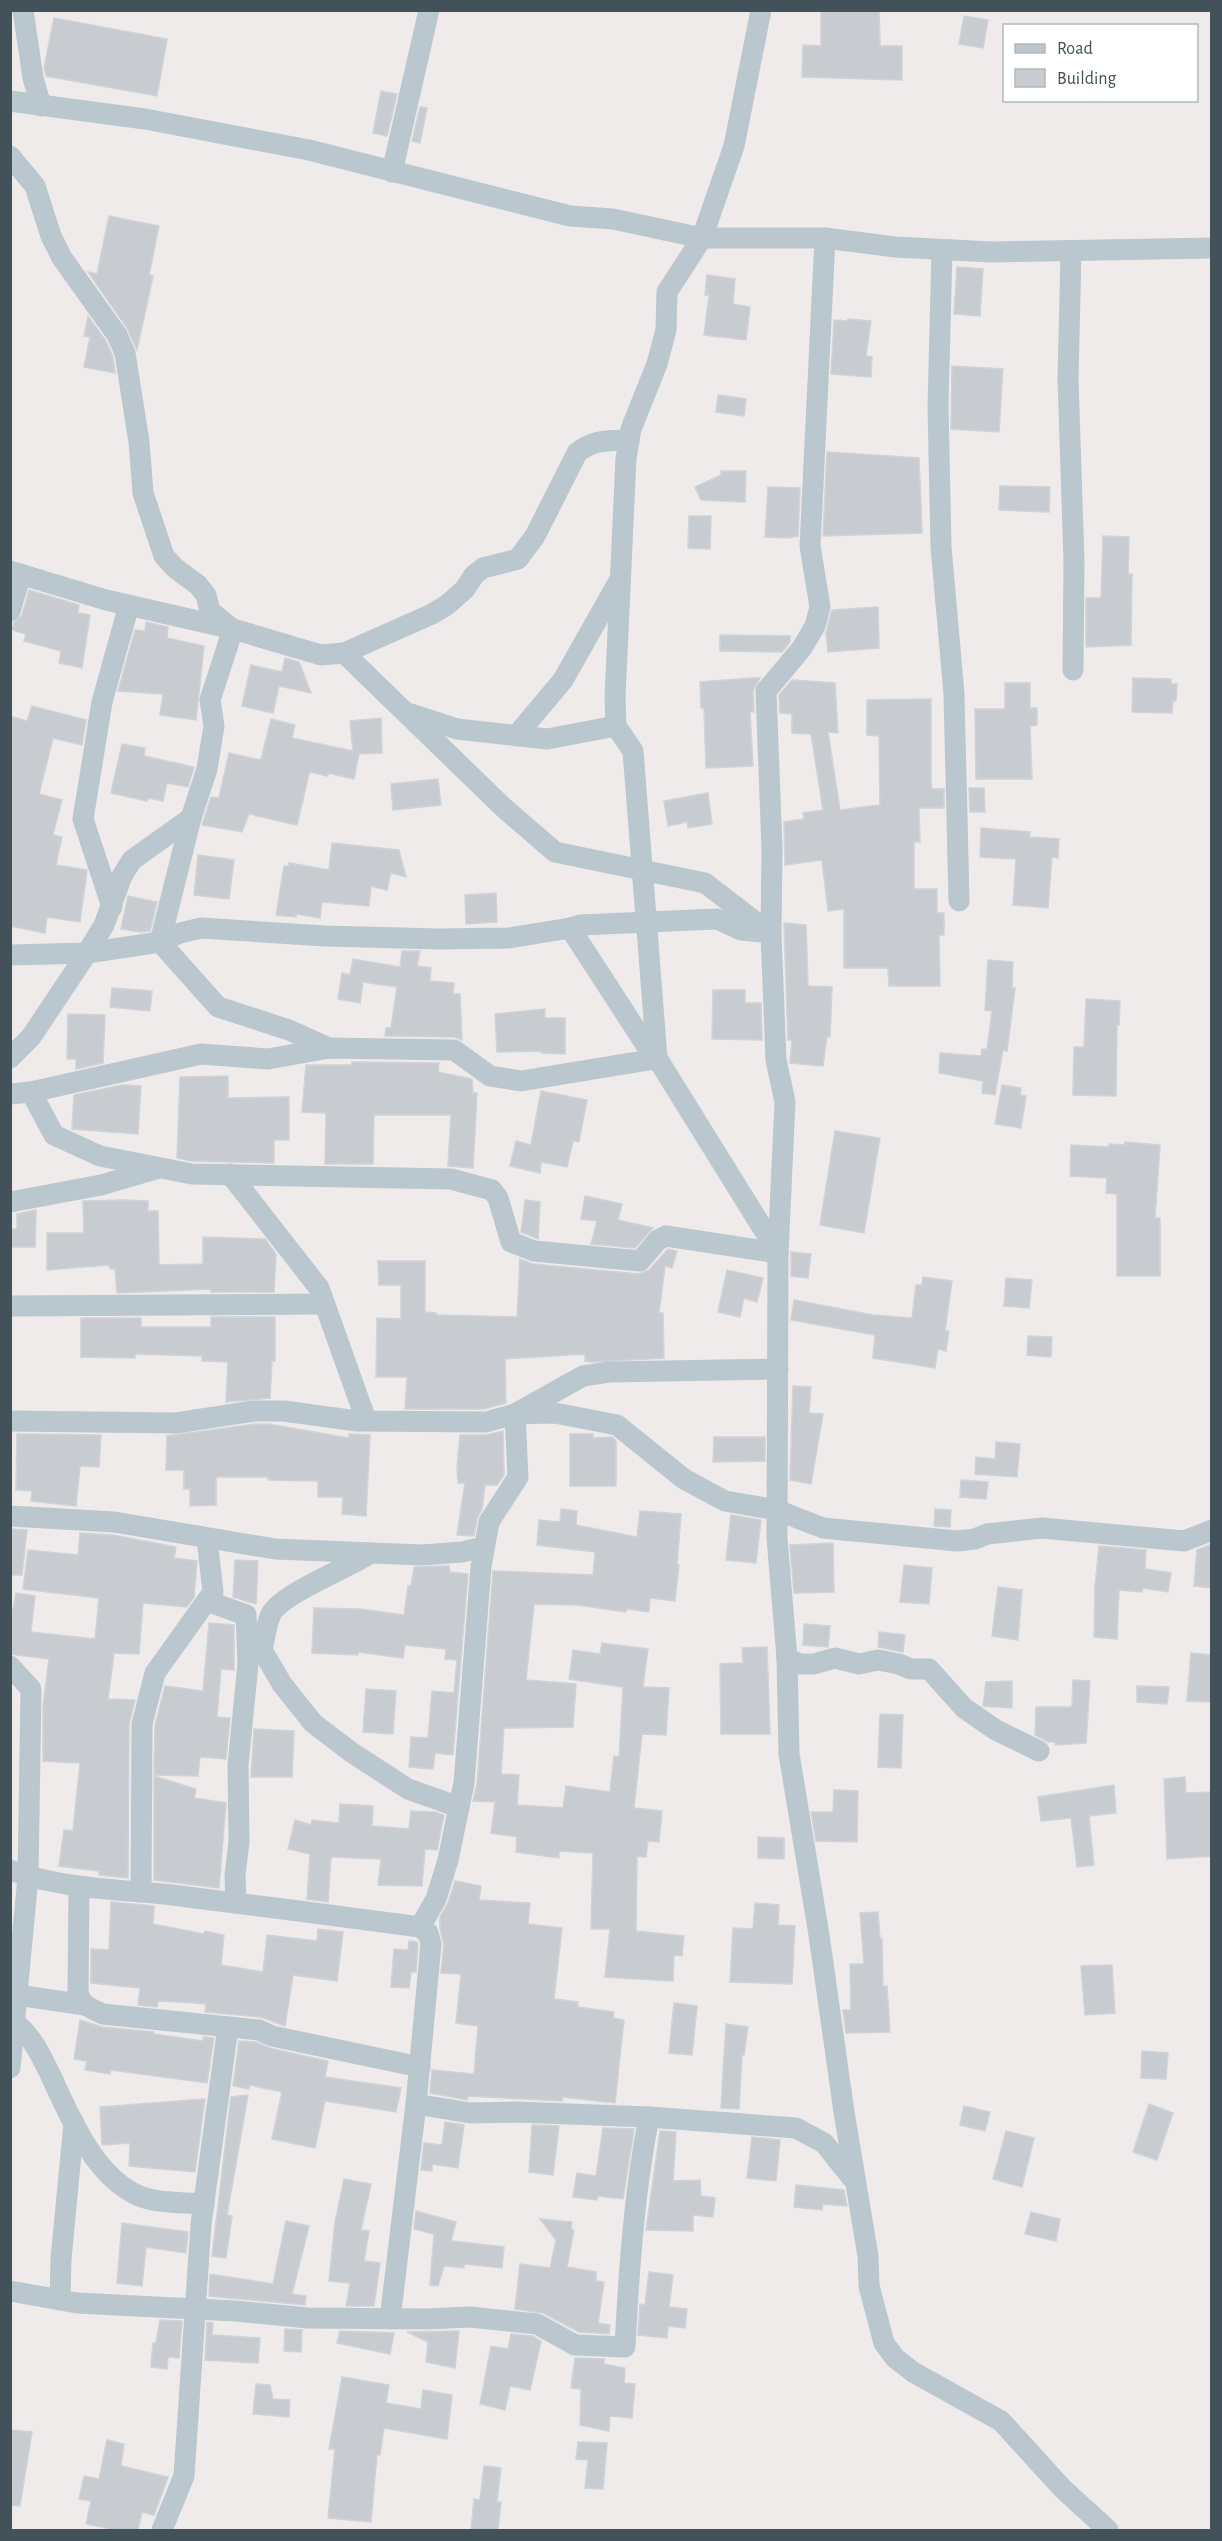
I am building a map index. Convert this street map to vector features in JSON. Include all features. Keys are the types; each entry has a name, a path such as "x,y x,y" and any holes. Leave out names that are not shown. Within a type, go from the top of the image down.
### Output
{"street":[{"path":"23,10 33,78 41,106"},
{"path":"392,171 429,10"},
{"path":"761,10 734,146 702,238 667,292 666,330 663,342 629,440 626,458 615,697 616,726 633,751 657,1058 778,1253"},
{"path":"10,101 145,119 309,150 570,216 613,219 702,238 825,238 895,247 993,252 1212,248"},
{"path":"10,156 35,186 51,236 62,258 117,335 125,352 139,442 143,493 164,556 175,568 198,585 206,595 210,611 233,629"},
{"path":"825,238 810,546 820,607 815,626 802,648 766,692 776,1060 785,1102 778,1253 777,1538 787,1658 789,1754 868,2256 869,2286 884,2343 895,2358 913,2372 1001,2421 1063,2489 1108,2530"},
{"path":"942,250 938,406 941,547 954,694 959,901"},
{"path":"1071,250 1068,379 1074,561 1073,670"},
{"path":"10,611 16,572 129,605 233,629 321,655 344,653 432,614 447,605 483,568 518,559 535,536 577,453 584,446 599,441 629,440"},
{"path":"516,736 563,680 620,578"},
{"path":"112,907 83,819 102,702 129,605"},
{"path":"160,942 191,818 207,769 214,726 210,700 233,629"},
{"path":"344,653 504,808 555,852 705,884 771,933"},
{"path":"405,712 457,729 548,740 616,726"},
{"path":"10,1058 31,1037 87,953 112,907 122,876 132,860 191,818"},
{"path":"10,955 87,953 160,942 180,933 201,928 325,936 509,938 580,925 646,924 717,919 741,930 771,933"},
{"path":"570,928 655,1059 521,1081 490,1076 454,1050 329,1048 268,1059 201,1054 21,1093 54,1135 100,1156 192,1173 451,1179 492,1190 498,1198 511,1242 534,1251 640,1261 658,1240 666,1236 778,1253"},
{"path":"160,942 218,1007 290,1030 329,1048"},
{"path":"10,1202 101,1185 160,1168"},
{"path":"230,1174 319,1288 366,1420"},
{"path":"10,1306 324,1304"},
{"path":"10,1421 176,1423 254,1411 284,1411 357,1421 486,1422 515,1414 583,1376 609,1372 778,1370"},
{"path":"515,1414 555,1413 616,1425 684,1479 725,1501 777,1510 823,1528 957,1541 975,1539 987,1534 1041,1528 1184,1541 1212,1530"},
{"path":"420,1927 436,1899 448,1860 464,1783 480,1567 489,1522 518,1477 515,1414"},
{"path":"10,1516 114,1522 275,1549 422,1555 462,1552 484,1547"},
{"path":"141,1892 142,1724 155,1673 213,1592 207,1539"},
{"path":"207,1601 246,1616 272,1612 300,1590 354,1564 371,1553"},
{"path":"272,1612 262,1650 282,1684 313,1723 351,1752 408,1789 459,1807"},
{"path":"236,1903 235,1875 239,1842 238,1765 248,1664 246,1616"},
{"path":"787,1658 800,1664 814,1664 835,1658 859,1664 878,1660 911,1669 929,1670 964,1708 996,1730 1038,1750"},
{"path":"10,1666 31,1689 19,1873 17,1995 10,2068"},
{"path":"19,1873 80,1887 236,1903 420,1927 428,1933 431,1944 420,2067 390,2319"},
{"path":"80,1887 78,1992 80,2000 85,2005"},
{"path":"17,1995 85,2005 103,2014 259,2030 272,2036 420,2067"},
{"path":"15,2024 26,2033 45,2063 74,2123 98,2164 136,2194 204,2204"},
{"path":"162,2530 184,2476 204,2204 228,2027"},
{"path":"416,2104 470,2113 649,2116 796,2128 824,2143 843,2164 855,2183"},
{"path":"10,2291 77,2303 308,2318 470,2317 537,2324 575,2345 625,2347 630,2253 640,2164 649,2116"},
{"path":"60,2300 61,2259 74,2123"}],"building":[{"path":"821,10 879,10 880,46 902,46 902,80 802,77 803,45 821,46"},
{"path":"964,16 988,20 983,48 959,44"},
{"path":"54,18 167,39 157,96 46,76 44,68"},
{"path":"381,91 397,94 387,136 373,133"},
{"path":"420,107 427,108 420,143 412,141"},
{"path":"109,216 159,226 149,275 153,276 137,350 127,328 88,272 97,274"},
{"path":"957,267 983,269 980,316 954,314"},
{"path":"707,275 735,279 733,304 750,307 746,340 704,335 709,295 705,295"},
{"path":"88,316 106,341 113,357 115,373 84,367 90,337 84,336"},
{"path":"848,319 871,321 866,356 872,357 871,377 831,374 834,320 848,321"},
{"path":"952,366 1003,369 999,432 951,429"},
{"path":"718,395 746,399 744,416 716,412"},
{"path":"827,452 919,458 922,533 823,536"},
{"path":"721,471 746,471 745,502 701,500 695,487 721,475"},
{"path":"1000,486 1050,487 1049,512 999,510"},
{"path":"768,487 800,488 798,536 792,538 765,537"},
{"path":"689,516 711,516 710,549 688,548"},
{"path":"1103,536 1129,537 1128,574 1132,574 1131,645 1086,647 1086,598 1101,598"},
{"path":"29,590 79,605 78,613 90,615 82,668 59,663 61,651 24,641 26,634 12,630 14,623 22,615"},
{"path":"878,607 879,648 828,652 826,632 832,610"},
{"path":"146,622 168,627 167,638 204,646 196,720 160,715 163,694 118,691 135,630 145,631"},
{"path":"720,635 790,636 790,642 782,652 720,651"},
{"path":"285,658 299,662 311,693 279,686 273,713 242,706 251,665 282,672"},
{"path":"760,678 753,691 754,712 750,711 753,766 706,768 704,708 701,708 700,682"},
{"path":"1133,678 1171,679 1171,684 1177,684 1176,701 1173,701 1172,713 1132,712"},
{"path":"792,680 835,683 838,733 828,732 840,810 880,805 879,736 867,735 867,700 931,699 931,781 932,789 944,789 944,808 919,808 920,842 914,842 914,889 937,889 937,913 944,913 944,935 939,935 940,986 889,986 888,968 844,968 844,909 828,911 822,860 785,865 784,822 804,819 803,813 823,810 811,734 792,733 792,714 780,713 779,695"},
{"path":"1005,683 1030,683 1030,708 1037,708 1037,725 1030,726 1032,779 976,779 975,709 1005,709"},
{"path":"32,706 86,720 82,745 53,738 39,794 62,800 53,835 62,837 56,865 87,870 80,922 47,917 45,933 10,926 10,716 27,721"},
{"path":"381,718 382,753 359,754 354,779 328,773 328,776 310,772 297,825 249,814 242,832 202,825 211,797 219,798 229,753 261,760 271,719 295,725 292,738 353,751 350,721"},
{"path":"122,744 145,748 144,756 194,767 188,787 167,783 163,801 148,798 147,801 111,793"},
{"path":"438,779 441,805 393,810 391,784"},
{"path":"969,788 984,788 985,812 970,812"},
{"path":"708,793 712,824 688,828 687,822 668,826 664,801"},
{"path":"981,828 1030,832 1029,837 1059,839 1058,858 1052,857 1048,908 1013,905 1016,859 980,857"},
{"path":"332,843 399,850 406,877 391,873 387,890 371,886 369,906 322,902 320,918 296,914 296,917 276,915 284,866 289,866 289,863 329,870"},
{"path":"198,855 234,860 229,899 194,895"},
{"path":"496,893 497,922 466,924 465,895"},
{"path":"128,896 157,902 150,931 121,929"},
{"path":"784,923 806,925 808,986 832,987 830,1037 827,1036 823,1066 790,1063 792,1040 788,1040"},
{"path":"402,951 420,951 417,966 431,968 430,981 454,983 453,994 460,994 462,1040 454,1037 385,1036 386,1028 391,1028 397,987 363,982 360,1003 338,999 342,973 350,975 353,959 400,967"},
{"path":"988,960 1013,962 1012,988 1015,988 1007,1051 1003,1050 995,1095 982,1093 983,1081 939,1073 940,1053 981,1056 982,1049 987,1049 992,1011 985,1010"},
{"path":"112,988 152,991 150,1011 110,1007"},
{"path":"713,990 745,990 745,1003 761,1003 762,1040 712,1039"},
{"path":"1086,999 1120,1001 1119,1025 1117,1025 1116,1096 1073,1095 1074,1047 1084,1047"},
{"path":"545,1009 545,1018 565,1018 565,1054 541,1053 541,1051 497,1052 495,1014"},
{"path":"68,1014 105,1015 103,1063 76,1069 76,1059 67,1059"},
{"path":"352,1062 439,1063 438,1072 472,1079 473,1093 477,1093 473,1168 448,1166 451,1115 374,1115 373,1164 325,1164 326,1113 302,1112 306,1065 352,1065"},
{"path":"228,1076 228,1098 289,1097 289,1140 274,1140 274,1163 191,1161 177,1158 180,1077"},
{"path":"122,1085 141,1086 138,1134 72,1129 74,1095"},
{"path":"1002,1085 1021,1088 1020,1095 1026,1096 1021,1128 995,1124"},
{"path":"541,1091 587,1100 579,1142 573,1141 567,1167 541,1162 540,1173 510,1166 516,1141 531,1145"},
{"path":"835,1131 880,1138 864,1233 820,1225"},
{"path":"1125,1142 1160,1145 1155,1218 1160,1218 1160,1276 1117,1276 1117,1194 1106,1193 1107,1178 1070,1176 1071,1145 1109,1147 1109,1144 1125,1145"},
{"path":"585,1196 622,1204 618,1220 653,1228 635,1248 591,1244 597,1221 581,1219"},
{"path":"525,1200 540,1202 538,1239 521,1232"},
{"path":"83,1201 148,1201 148,1211 158,1211 159,1265 203,1264 203,1237 265,1239 276,1254 274,1292 211,1292 211,1289 117,1293 115,1269 110,1269 109,1265 47,1270 47,1233 84,1233"},
{"path":"36,1210 35,1247 10,1247 11,1229 17,1229 17,1214"},
{"path":"668,1249 677,1251 672,1268 665,1266 659,1313 663,1313 664,1358 593,1362 585,1361 585,1354 505,1359 506,1403 484,1409 405,1409 407,1377 376,1377 377,1318 401,1319 401,1285 379,1285 378,1261 425,1261 425,1312 436,1313 436,1315 517,1317 520,1259 533,1264 639,1274 649,1270"},
{"path":"791,1252 811,1254 808,1278 791,1276"},
{"path":"727,1270 763,1278 757,1302 744,1298 740,1317 718,1312"},
{"path":"923,1277 952,1281 945,1331 949,1331 946,1351 938,1349 935,1368 873,1358 875,1335 791,1320 794,1300 873,1315 912,1318 916,1285 922,1285"},
{"path":"1006,1278 1032,1280 1029,1308 1004,1306"},
{"path":"211,1317 275,1317 275,1361 272,1361 270,1398 226,1402 228,1362 202,1361 202,1356 135,1354 135,1358 81,1357 81,1318 141,1318 141,1327 211,1327"},
{"path":"1028,1336 1052,1337 1051,1357 1027,1355"},
{"path":"793,1386 811,1387 809,1413 823,1414 811,1484 790,1480"},
{"path":"269,1424 349,1438 349,1434 370,1435 366,1516 342,1514 343,1497 318,1497 318,1481 268,1480 268,1477 216,1477 216,1505 190,1506 190,1489 184,1489 184,1470 166,1470 167,1436"},
{"path":"503,1431 504,1475 497,1485 485,1485 482,1509 477,1519 474,1536 457,1535 465,1483 458,1483 460,1435 486,1435"},
{"path":"17,1434 101,1435 99,1467 80,1466 76,1506 31,1501 32,1491 16,1490"},
{"path":"570,1434 593,1434 593,1438 612,1437 616,1441 616,1486 570,1486"},
{"path":"714,1437 765,1437 765,1461 713,1462"},
{"path":"996,1442 1020,1444 1017,1477 975,1474 976,1457 995,1459"},
{"path":"961,1480 988,1482 986,1499 960,1497"},
{"path":"561,1509 577,1511 576,1525 637,1537 640,1511 681,1514 675,1601 650,1598 649,1612 627,1609 626,1612 577,1605 534,1604 526,1680 576,1684 573,1727 504,1728 501,1774 519,1775 517,1805 563,1808 566,1786 610,1792 614,1756 619,1757 623,1687 569,1679 573,1650 600,1654 602,1643 648,1649 643,1687 669,1688 666,1735 642,1734 634,1808 662,1811 659,1842 648,1841 646,1857 637,1856 636,1931 684,1936 682,1956 674,1955 673,1981 605,1977 610,1929 591,1929 593,1853 559,1851 559,1858 516,1852 517,1837 491,1833 495,1802 473,1801 477,1784 493,1571 593,1575 595,1552 537,1545 539,1520 560,1522"},
{"path":"935,1509 951,1510 950,1527 934,1526"},
{"path":"731,1515 761,1520 756,1563 726,1560"},
{"path":"10,1529 27,1530 22,1575 10,1575"},
{"path":"80,1533 113,1535 176,1547 174,1558 197,1561 194,1597 187,1607 143,1603 139,1654 114,1653 108,1699 135,1700 129,1724 128,1878 99,1875 99,1871 59,1866 64,1830 73,1831 80,1763 43,1761 43,1706 49,1659 10,1654 10,1625 16,1593 35,1596 31,1632 95,1639 99,1598 23,1589 28,1550 78,1555"},
{"path":"833,1543 834,1592 794,1593 790,1545"},
{"path":"1212,1544 1212,1588 1194,1586 1197,1550"},
{"path":"1099,1546 1146,1550 1145,1569 1171,1573 1168,1592 1143,1588 1142,1592 1119,1590 1117,1639 1094,1637"},
{"path":"235,1560 258,1561 256,1604 233,1597"},
{"path":"904,1565 932,1568 929,1604 900,1602"},
{"path":"449,1566 450,1572 468,1574 453,1755 435,1753 433,1769 409,1767 411,1737 428,1738 432,1691 454,1693 457,1660 445,1659 446,1649 405,1645 403,1658 358,1652 358,1655 312,1653 314,1608 360,1609 404,1615 408,1586 411,1586 414,1567"},
{"path":"998,1587 1022,1590 1018,1640 992,1636"},
{"path":"209,1623 234,1625 234,1670 221,1669 217,1717 230,1718 226,1759 200,1757 198,1776 154,1775 155,1726 165,1686 203,1691"},
{"path":"804,1624 830,1626 828,1647 803,1645"},
{"path":"879,1632 905,1635 903,1652 878,1647"},
{"path":"767,1647 770,1734 721,1734 720,1664 743,1663 742,1648"},
{"path":"1191,1653 1212,1655 1212,1702 1187,1701"},
{"path":"1073,1680 1090,1681 1086,1743 1055,1745 1055,1742 1048,1742 1035,1735 1036,1707 1072,1707"},
{"path":"1012,1681 1012,1708 983,1706 986,1682"},
{"path":"1137,1686 1169,1687 1167,1704 1137,1702"},
{"path":"366,1689 396,1691 393,1734 363,1732"},
{"path":"880,1714 903,1715 901,1768 878,1767"},
{"path":"254,1729 294,1731 292,1777 251,1777"},
{"path":"154,1776 196,1789 194,1798 226,1803 219,1888 154,1880"},
{"path":"1185,1777 1186,1793 1212,1792 1212,1856 1167,1859 1164,1779"},
{"path":"1114,1785 1116,1813 1089,1816 1094,1865 1077,1867 1071,1818 1041,1821 1038,1797"},
{"path":"834,1790 858,1791 857,1842 816,1841 811,1812 833,1812"},
{"path":"340,1804 373,1806 372,1826 409,1829 411,1811 435,1812 444,1815 437,1850 425,1849 422,1886 378,1885 381,1859 331,1857 328,1902 307,1899 310,1854 288,1849 295,1820 311,1825 312,1820 339,1823"},
{"path":"758,1837 784,1838 784,1859 758,1858"},
{"path":"455,1881 481,1886 479,1900 530,1903 528,1924 562,1928 554,1999 578,2002 578,2007 614,2012 613,2018 624,2020 615,2103 562,2097 562,2101 468,2096 467,2100 430,2093 432,2070 474,2074 478,2026 456,2023 461,1974 441,1973 444,1945 440,1917 448,1903"},
{"path":"111,1902 154,1906 153,1924 204,1934 205,1931 224,1935 221,1965 263,1972 267,1935 317,1941 318,1929 343,1932 337,1981 293,1975 285,2026 261,2017 205,2012 206,2004 158,2001 157,2007 138,2005 140,1988 91,1983 91,1949 109,1950"},
{"path":"755,1903 779,1905 778,1925 795,1926 792,1984 730,1982 733,1928 753,1929"},
{"path":"878,1912 880,1939 882,1939 883,1986 887,1986 890,2032 846,2033 843,2010 851,2010 850,1964 864,1964 860,1913"},
{"path":"409,1941 417,1942 418,1945 416,1972 411,1972 409,1988 391,1987 394,1949 408,1950"},
{"path":"1112,1965 1115,2013 1085,2015 1081,1966"},
{"path":"674,2003 697,2006 692,2055 669,2053"},
{"path":"80,2020 102,2027 154,2032 154,2034 203,2041 203,2037 214,2038 207,2083 111,2070 110,2074 85,2070 87,2061 74,2059"},
{"path":"726,2024 748,2027 744,2055 742,2055 739,2109 721,2108"},
{"path":"239,2041 256,2042 269,2048 328,2061 325,2077 401,2088 396,2112 325,2101 315,2148 272,2139 282,2092 250,2085 249,2089 233,2086"},
{"path":"1142,2051 1168,2053 1166,2079 1141,2078"},
{"path":"248,2095 227,2215 232,2216 226,2258 212,2256 231,2097"},
{"path":"205,2099 195,2172 129,2166 130,2143 102,2145 100,2107"},
{"path":"1149,2104 1173,2113 1157,2160 1133,2152"},
{"path":"964,2106 990,2112 985,2131 960,2125"},
{"path":"445,2122 464,2125 458,2168 432,2164 432,2171 421,2170 424,2143 442,2145"},
{"path":"532,2125 559,2126 553,2175 529,2172"},
{"path":"603,2128 634,2129 623,2199 598,2196 597,2200 573,2197 577,2173 596,2176"},
{"path":"660,2131 676,2132 673,2181 700,2180 701,2196 715,2198 713,2217 693,2215 693,2231 646,2230"},
{"path":"1006,2131 1034,2138 1022,2187 993,2179"},
{"path":"752,2137 780,2140 776,2181 747,2178"},
{"path":"344,2179 371,2184 361,2230 369,2231 364,2261 380,2263 374,2306 346,2306 350,2283 329,2281 335,2222"},
{"path":"796,2185 844,2190 847,2206 823,2204 822,2210 794,2207"},
{"path":"416,2211 456,2222 451,2241 504,2247 502,2268 464,2264 464,2268 444,2266 438,2286 430,2285 434,2234 414,2229"},
{"path":"1031,2212 1060,2219 1056,2241 1025,2234"},
{"path":"540,2219 572,2222 571,2229 574,2230 567,2267 596,2272 596,2281 604,2282 598,2323 610,2325 609,2334 579,2332 543,2313 515,2309 520,2264 550,2268 556,2240"},
{"path":"286,2221 309,2226 292,2294 306,2296 305,2305 209,2296 210,2274 273,2284"},
{"path":"122,2223 188,2232 186,2253 146,2247 142,2286 117,2283"},
{"path":"649,2272 673,2275 669,2307 687,2309 685,2328 668,2326 667,2338 638,2335 640,2304 645,2305"},
{"path":"160,2320 182,2321 179,2358 168,2357 167,2369 151,2367 153,2343 156,2343"},
{"path":"207,2322 213,2323 212,2335 260,2338 258,2363 205,2360"},
{"path":"285,2329 302,2330 301,2352 284,2351"},
{"path":"340,2331 394,2333 390,2354 337,2343"},
{"path":"459,2331 455,2368 426,2362 428,2342 407,2332"},
{"path":"511,2334 533,2336 541,2341 530,2390 510,2386 505,2410 480,2404 491,2346 508,2349"},
{"path":"575,2358 604,2359 604,2364 625,2368 624,2383 635,2384 632,2418 610,2416 609,2431 580,2425 581,2389 571,2388"},
{"path":"342,2377 389,2385 386,2403 421,2409 423,2390 452,2395 447,2439 384,2428 380,2455 377,2455 371,2522 328,2518 335,2449 329,2449"},
{"path":"256,2384 270,2385 273,2399 290,2400 289,2417 253,2414"},
{"path":"10,2430 32,2432 20,2506 10,2505"},
{"path":"107,2440 124,2444 121,2466 168,2477 154,2515 142,2512 138,2530 106,2530 107,2528 86,2524 91,2501 79,2499 84,2476 99,2479"},
{"path":"578,2442 607,2443 603,2489 585,2488 588,2460 576,2459"},
{"path":"484,2466 501,2468 497,2502 501,2502 498,2530 471,2530 474,2499 480,2500"}]}
